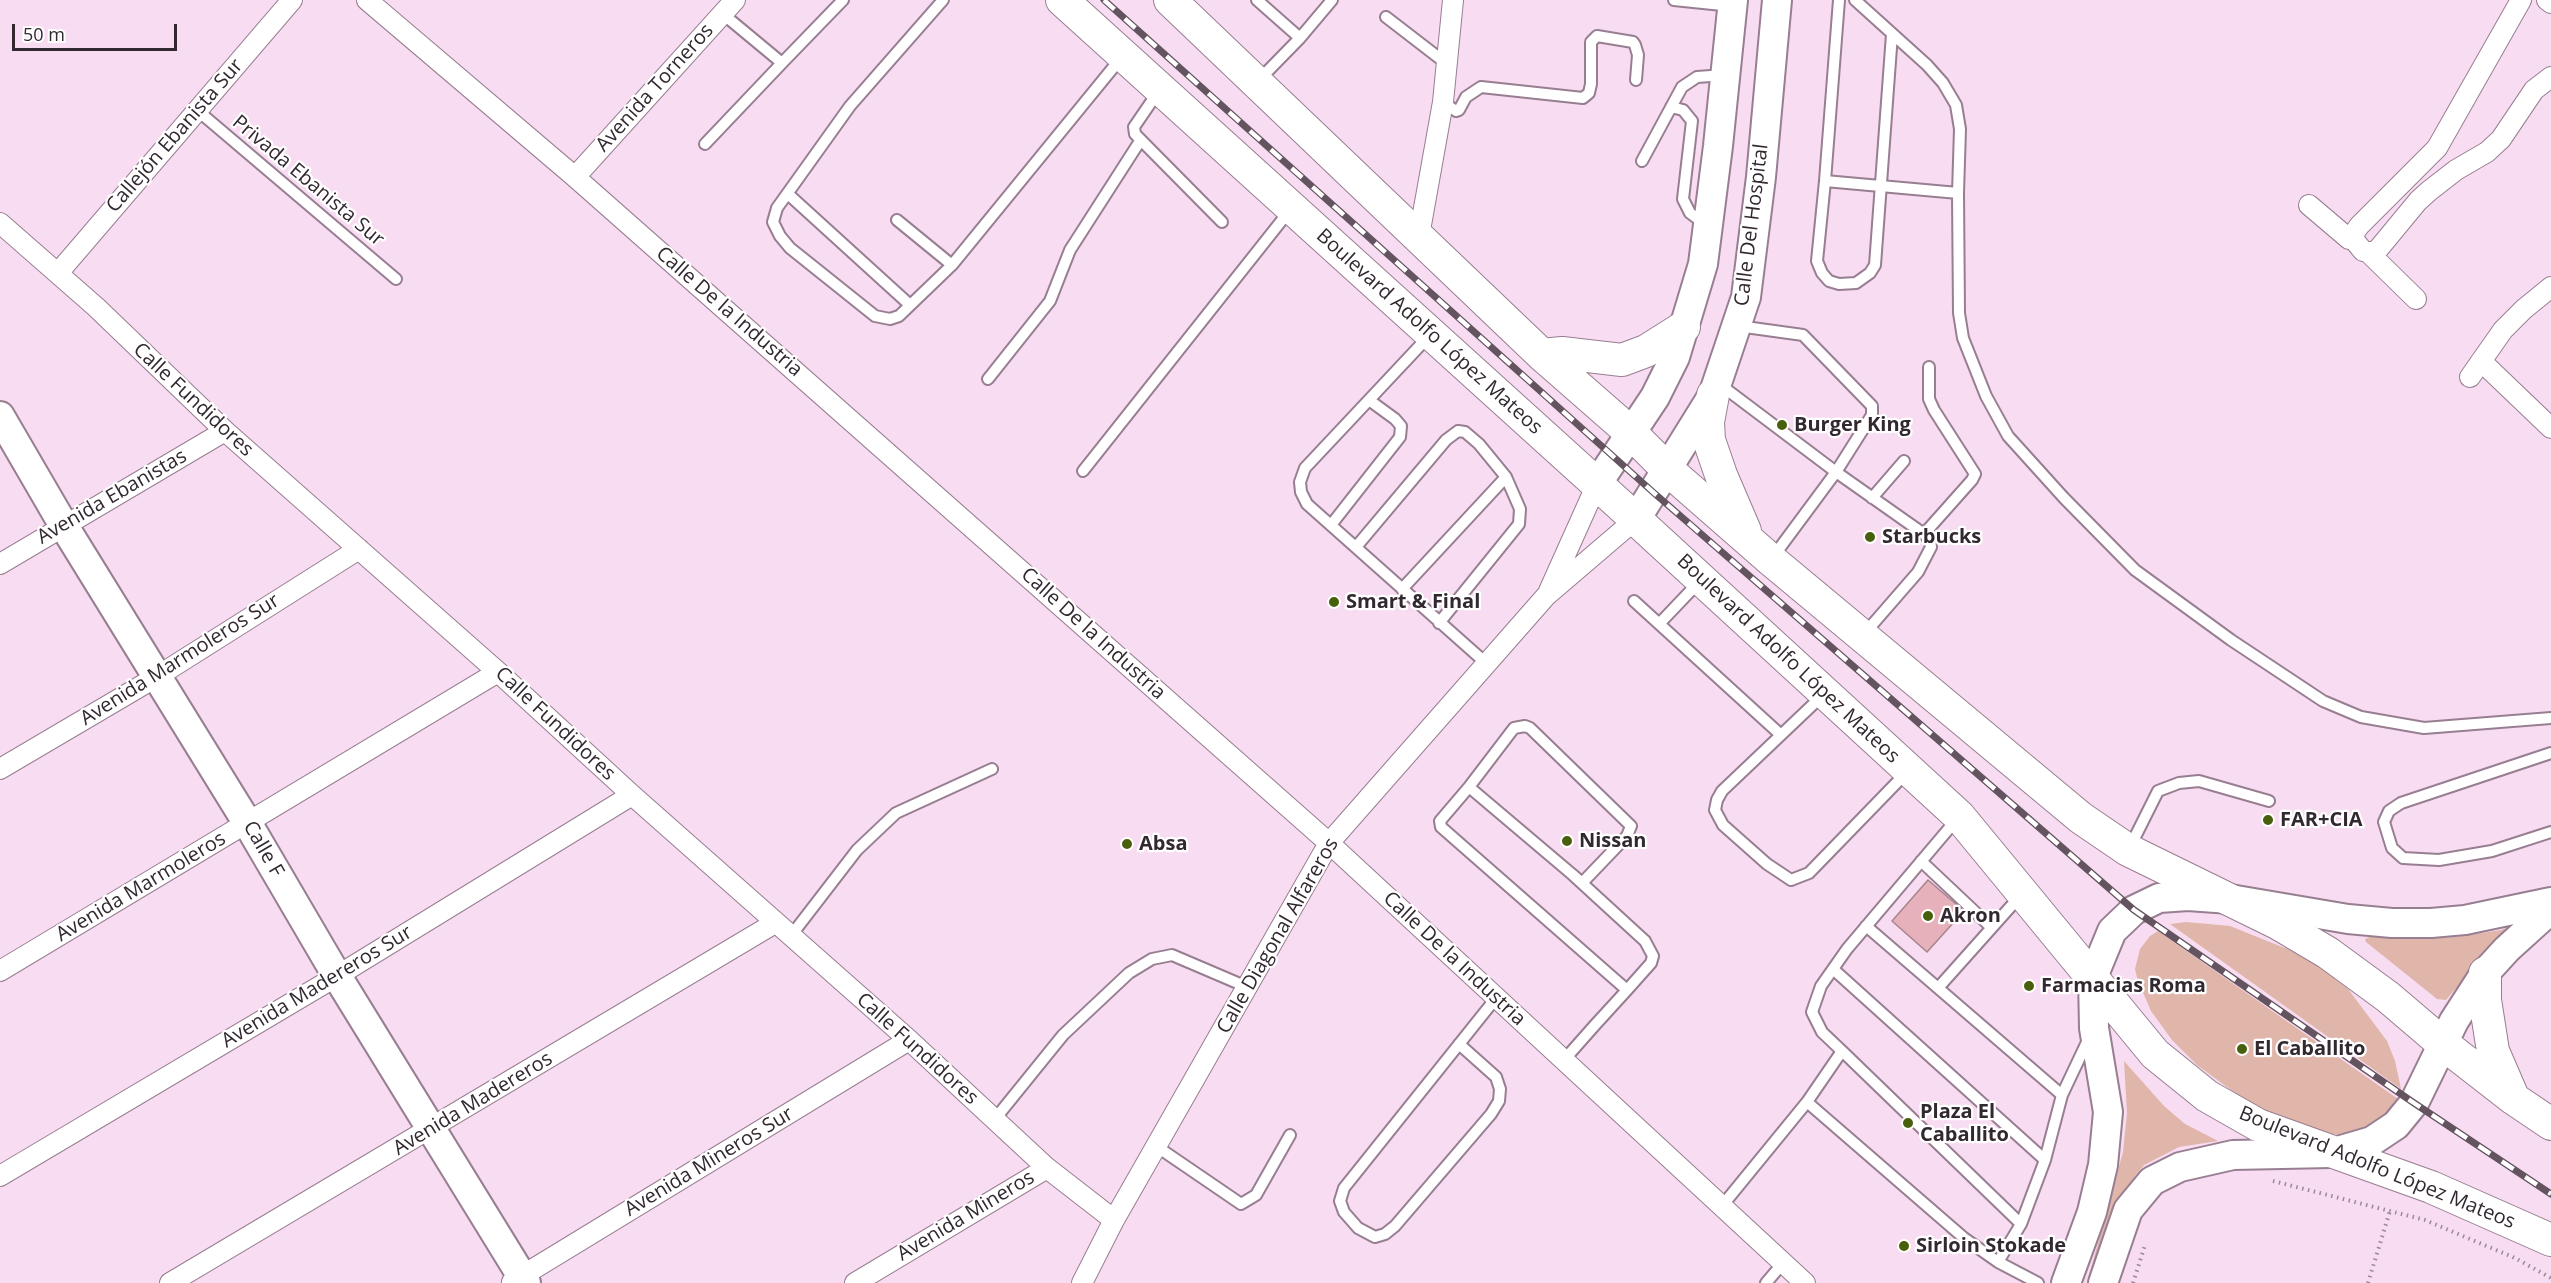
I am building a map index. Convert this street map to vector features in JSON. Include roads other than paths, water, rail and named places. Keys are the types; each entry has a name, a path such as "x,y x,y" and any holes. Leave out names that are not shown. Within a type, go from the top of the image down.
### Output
{"main road":[{"name":"Boulevard Adolfo López Mateos","path":"1062,0 1636,519 1959,816 2155,1054 2207,1096 2258,1125 2431,1187 2551,1240"},
{"path":"1170,0 1542,355 1630,432 1668,470 1862,636 2081,818 2128,850 2279,924 2328,953 2388,997 2514,1099 2551,1124"},
{"path":"1542,355 1562,353 1623,360 1646,351 1684,327"},
{"path":"1715,389 1708,423 1709,440 1721,475 1760,550"},
{"path":"2485,973 2485,1000 2493,1051 2514,1099"}],"street":[{"name":"Callejón Ebanista Sur","path":"58,273 292,0"},
{"name":"Calle De la Industria","path":"368,0 575,177 1329,843 1805,1283"},
{"path":"1419,236 1443,102 1454,0"},
{"name":"Calle Del Hospital","path":"1636,519 1668,470 1715,389 1746,297 1777,0"},
{"path":"2361,246 2355,231 2437,148 2521,0"},
{"path":"2547,0 2551,3"},
{"path":"1597,484 1655,397 1675,357 1703,264 1732,3"},
{"name":"Avenida Torneros","path":"575,177 729,7"},
{"path":"2361,246 2377,250 2418,201 2456,170 2487,152 2501,139 2534,90 2551,77"},
{"path":"2437,148 2456,170"},
{"path":"2309,206 2361,246 2416,299"},
{"name":"Calle Fundidores","path":"0,223 58,273 225,431 498,672 790,937 909,1040 1047,1167 1114,1220"},
{"path":"2551,287 2524,309 2475,369 2551,428"},
{"name":"Calle F","path":"0,416 431,1128 519,1281"},
{"name":"Avenida Ebanistas","path":"0,564 225,431"},
{"name":"Calle Diagonal Alfareros","path":"1546,596 1597,484"},
{"name":"Calle Diagonal Alfareros","path":"1082,1283 1114,1220 1329,843 1546,596 1636,519"},
{"name":"Avenida Marmoleros Sur","path":"0,769 158,676 359,549"},
{"name":"Avenida Marmoleros","path":"0,971 498,672"},
{"name":"Avenida Madereros Sur","path":"0,1176 337,976 632,795"},
{"path":"2066,1283 2092,1212 2103,1165 2108,1112 2094,1028 2093,977 2112,931 2134,910 2159,898 2188,896 2230,899 2348,919 2392,923 2465,920 2551,902"},
{"path":"2103,1283 2128,1210 2152,1181 2180,1167 2233,1155 2331,1153 2372,1141 2396,1125 2414,1102 2442,1043 2467,998 2485,973 2551,909"},
{"name":"Avenida Madereros","path":"170,1283 775,923"},
{"name":"Avenida Mineros Sur","path":"519,1281 909,1040"},
{"name":"Avenida Mineros","path":"855,1283 1047,1167"}],"lane":[{"path":"705,144 843,0"},
{"path":"944,0 850,105 777,208 774,222 780,236 790,248 875,316 890,319 898,316 952,265 1123,55"},
{"path":"1257,0 1300,38"},
{"path":"1256,83 1300,38 1332,0"},
{"path":"1674,0 1732,3"},
{"path":"1839,0 1817,261 1822,273 1829,281 1839,284 1856,283 1870,273 1875,265 1892,34"},
{"path":"1855,0 1926,65 1943,83 1956,105 1960,129 1959,313 1963,338 1986,396 2008,436 2135,570 2231,640 2323,701 2361,717 2424,728 2551,718"},
{"path":"729,7 782,63"},
{"path":"1386,17 1447,64"},
{"path":"1443,102 1456,111 1459,110 1466,97 1481,87 1583,98 1588,93 1591,84 1591,42 1597,36 1633,42 1638,55 1636,80"},
{"path":"1642,160 1682,87 1697,76 1725,75"},
{"path":"1160,90 1134,127 1140,141 1222,222"},
{"path":"1671,107 1683,110 1692,121 1683,199 1690,213 1708,226"},
{"name":"Privada Ebanista Sur","path":"197,110 396,279"},
{"path":"988,379 1050,302 1071,250 1140,141"},
{"path":"1825,182 1958,193"},
{"path":"788,194 910,305"},
{"path":"1083,471 1292,208"},
{"path":"897,220 952,265"},
{"path":"1738,326 1803,335 1872,406 1872,415 1836,472 1760,550"},
{"path":"1431,334 1305,468 1302,475 1301,492 1307,504 1487,664"},
{"path":"1924,534 1975,474 1929,399 1929,367"},
{"path":"1715,389 1930,540 1931,547 1918,572 1862,636"},
{"path":"1331,525 1400,437 1401,426 1369,400"},
{"path":"1356,547 1452,434 1465,432 1479,444 1506,477 1520,509 1520,524 1439,623"},
{"path":"1872,498 1904,461"},
{"path":"1402,589 1506,477"},
{"path":"1659,624 1702,580"},
{"path":"1634,601 1781,735"},
{"path":"1825,693 1722,791 1716,800 1715,810 1723,825 1749,849 1791,880 1809,873 1909,770"},
{"path":"1582,883 1627,836 1631,826 1530,728 1526,726 1514,728 1440,821 1441,828 1627,990"},
{"path":"2551,753 2401,803 2389,811 2384,822 2392,848 2403,858 2439,860 2492,851 2551,832"},
{"path":"790,937 857,850 896,813 992,769"},
{"path":"2128,850 2158,791 2179,783 2199,781 2269,801"},
{"path":"1469,787 1582,883 1651,949 1653,956 1651,963 1564,1060"},
{"path":"1959,816 1866,926 1833,969 1821,987 1812,1012 1822,1032 2021,1224"},
{"path":"1921,861 1991,927"},
{"path":"1938,988 2023,893"},
{"path":"1866,926 2062,1095"},
{"path":"995,1119 1063,1035 1129,973 1152,959 1172,955 1247,987"},
{"path":"1833,969 2045,1160"},
{"path":"1460,1044 1496,1077 1500,1089 1499,1101 1491,1114 1395,1227 1375,1237 1358,1228 1344,1212 1340,1201 1344,1188 1496,998"},
{"path":"1998,1262 2021,1224 2045,1160 2062,1095 2094,1028"},
{"path":"1722,1206 1807,1102 1842,1052"},
{"path":"1807,1102 1964,1238 1998,1262 2038,1283"},
{"path":"1156,1146 1241,1204 1256,1195 1290,1136"},
{"path":"1766,1283 1783,1263"}],"railway":[{"path":"1104,0 1654,493 2134,910 2414,1103 2551,1194"}],"place":[{"name":"Burger King","path":"1782,425"},
{"name":"Starbucks","path":"1870,537"},
{"name":"Smart & Final","path":"1334,602"},
{"name":"FAR+CIA","path":"2268,820"},
{"name":"Nissan","path":"1567,841"},
{"name":"Absa","path":"1127,844"},
{"name":"Akron","path":"1928,916"},
{"name":"Farmacias Roma","path":"2029,986"},
{"name":"El Caballito","path":"2242,1049"},
{"name":"Plaza El Caballito","path":"1908,1123"},
{"name":"Sirloin Stokade","path":"1904,1246"}]}
